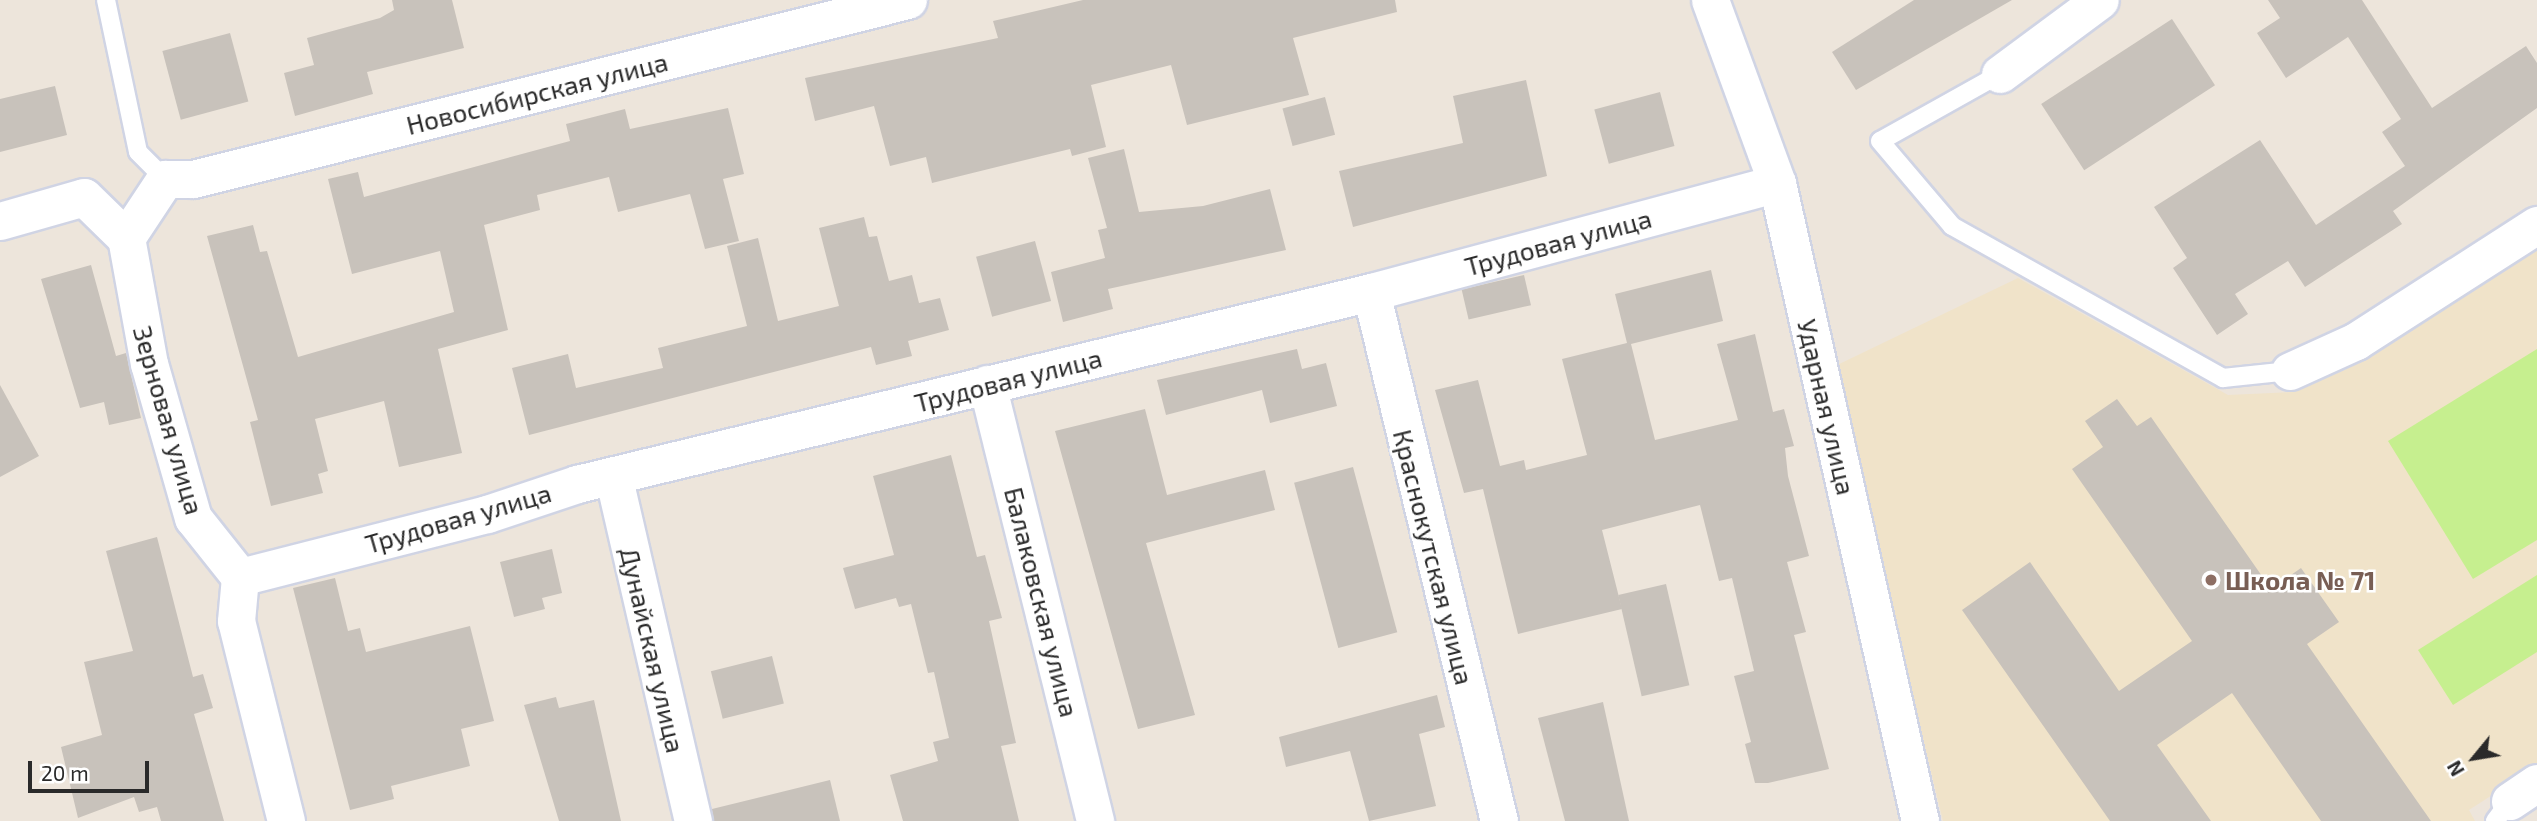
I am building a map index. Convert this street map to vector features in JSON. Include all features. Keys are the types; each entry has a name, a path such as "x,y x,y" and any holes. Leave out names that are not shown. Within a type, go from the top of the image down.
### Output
{"street":[{"name":"Новосибирская улица","path":"165,179 193,179 908,0"},
{"name":"Ударная улица","path":"1710,0 1777,183 1920,821"},
{"path":"2000,74 2100,0"},
{"path":"0,221 84,197 126,238 165,179"},
{"name":"Трудовая улица","path":"240,578 487,514 578,484 614,479 987,384 1371,292 1777,183"},
{"path":"2290,370 2356,341 2537,225"},
{"name":"Зерновая улица","path":"126,238 149,364 192,518 240,578"},
{"name":"Краснокутская улица","path":"1371,292 1499,821"},
{"name":"Балаковская улица","path":"987,384 1095,821"},
{"name":"Дунайская улица","path":"614,479 693,821"},
{"path":"240,578 236,621 286,821"}],"lane":[{"path":"106,0 138,152 165,179"},
{"path":"2000,74 1880,142 1952,226 2223,378 2290,370"}],"shaded area":[{"name":"Школа № 71","path":"2537,244 2537,766 2469,810 2475,821 1943,821 1833,367 2018,278 2228,395 2292,392 2347,369"}],"green space":[{"path":"2537,349 2537,540 2473,579 2388,441"},
{"path":"2537,575 2537,652 2453,705 2418,650"}],"building":[{"path":"392,0 452,0 464,48 367,72 373,94 295,116 284,73 314,65 307,38 380,18 394,10"},
{"path":"1083,0 1395,0 1397,12 1293,38 1309,95 1187,125 1171,65 1091,85 1106,147 1072,156 1070,149 932,183 926,157 890,166 874,106 815,121 805,78 998,38 993,21"},
{"path":"1914,0 2012,0 1856,90 1832,52"},
{"path":"2268,0 2362,0 2432,108 2526,46 2537,63 2537,108 2393,211 2402,224 2305,287 2288,261 2235,294 2248,314 2217,335 2173,268 2187,258 2154,207 2260,140 2316,225 2405,166 2382,132 2401,119 2348,37 2286,78 2257,33 2280,18"},
{"path":"2172,19 2215,85 2084,170 2041,104"},
{"path":"230,33 248,102 181,120 162,51"},
{"path":"1526,80 1547,176 1353,227 1339,171 1463,143 1453,96"},
{"path":"55,86 67,135 0,152 0,99"},
{"path":"1660,92 1674,146 1609,164 1594,110"},
{"path":"1325,97 1335,135 1293,146 1282,108"},
{"path":"728,108 744,174 723,179 739,241 705,249 690,194 618,212 609,177 537,195 540,210 484,225 508,330 438,349 462,453 399,467 384,401 315,419 328,471 318,474 323,493 271,506 250,422 258,420 207,236 253,225 260,252 267,251 298,357 454,312 440,251 352,274 328,179 358,172 364,197 570,141 566,124 625,109 630,129"},
{"path":"1124,149 1139,212 1203,206 1270,189 1286,250 1108,289 1113,309 1063,322 1051,272 1105,258 1098,230 1107,228 1088,158"},
{"path":"864,217 869,237 877,236 889,281 912,275 919,303 940,298 949,330 908,341 912,356 876,365 871,347 529,435 512,368 568,354 576,388 663,368 658,348 747,326 727,246 758,238 778,321 839,306 819,228"},
{"path":"1035,241 1051,301 992,317 976,257"},
{"path":"91,265 116,356 126,353 141,418 109,425 104,402 80,408 41,279"},
{"path":"1711,270 1723,321 1631,344 1655,440 1738,420 1717,344 1755,334 1773,412 1784,409 1794,446 1785,448 1788,476 1809,556 1787,562 1806,632 1794,635 1829,769 1768,783 1755,783 1745,744 1751,742 1734,676 1754,671 1732,578 1719,581 1700,505 1602,530 1622,609 1518,634 1483,489 1464,493 1435,390 1478,380 1500,466 1524,460 1526,470 1587,455 1562,359 1627,343 1615,294"},
{"path":"1524,275 1531,305 1469,320 1462,289"},
{"path":"1297,349 1302,369 1326,363 1337,406 1270,423 1262,390 1166,415 1157,380"},
{"path":"0,385 39,456 0,477"},
{"path":"2117,399 2137,426 2151,417 2271,589 2301,568 2339,622 2307,644 2431,821 2321,821 2232,693 2157,745 2211,821 2110,821 1962,610 2030,562 2119,691 2192,641 2072,469 2103,447 2085,421"},
{"path":"1145,409 1167,495 1265,470 1275,510 1146,543 1195,715 1138,729 1055,431"},
{"path":"951,455 977,557 985,555 1002,618 989,621 1016,743 1001,746 1019,821 903,821 890,775 938,761 933,742 949,738 934,672 928,673 911,604 899,607 896,598 855,609 843,568 894,555 873,476"},
{"path":"1353,467 1397,632 1338,648 1294,483"},
{"path":"157,537 193,677 203,674 213,708 194,714 224,821 161,821 157,807 139,812 134,797 78,818 61,747 102,735 84,662 133,651 106,551"},
{"path":"552,549 562,593 542,598 545,609 514,617 500,562"},
{"path":"335,578 348,631 360,628 366,652 470,626 494,721 461,729 470,766 391,786 394,799 350,810 293,588"},
{"path":"1666,584 1689,685 1642,696 1618,595"},
{"path":"772,656 784,704 723,719 711,671"},
{"path":"1437,695 1445,727 1419,734 1436,806 1369,821 1350,751 1286,767 1279,737"},
{"path":"556,697 559,708 594,700 621,821 559,821 524,705"},
{"path":"1603,702 1629,821 1565,821 1538,718"},
{"path":"830,780 840,821 713,821 712,809"}],"place":[{"name":"Школа № 71","path":"2211,580"}]}
